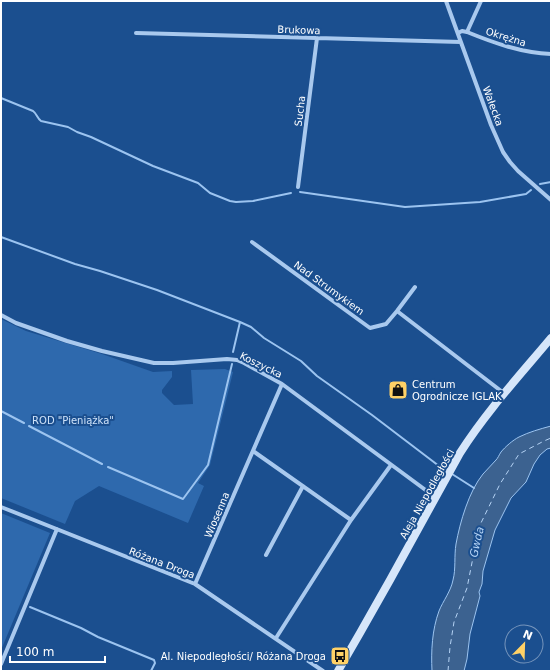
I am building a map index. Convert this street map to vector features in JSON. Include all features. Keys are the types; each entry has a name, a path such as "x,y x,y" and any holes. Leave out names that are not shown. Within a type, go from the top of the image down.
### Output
{"street":[{"name":"Wałecka","path":"446,1 491,125 503,152 518,171 551,200"},
{"path":"467,32 481,1"},
{"name":"Okrężna","path":"458,33 467,32 512,49 551,54"},
{"name":"Brukowa","path":"136,33 461,42"},
{"name":"Sucha","path":"298,186 317,38"},
{"name":"Nad Strumykiem","path":"252,242 370,328 386,324 414,287"},
{"path":"397,311 505,394"},
{"name":"Koszycka","path":"1,315 16,323 102,352 154,363 224,359 237,360 282,384 436,498"},
{"name":"Aleja Niepodległości","path":"338,671 372,613 452,467 474,431 551,338"},
{"name":"Wiosenna","path":"195,584 282,384"},
{"path":"253,451 351,520"},
{"path":"276,638 351,520 391,465"},
{"path":"266,555 303,486"},
{"name":"Różana Droga","path":"1,506 195,584 324,671"},
{"path":"1,664 56,529"}],"green space":[{"name":"ROD \"Pieniążka\"","path":"1,319 26,331 102,354 153,372 172,371 172,377 162,390 162,393 174,405 193,404 191,370 225,369 233,372 210,465 198,483 204,486 188,523 99,486 75,501 65,524 1,498"},
{"path":"1,513 50,533 1,650"}],"water":[{"name":"Gwda","path":"551,426 551,448 547,449 540,455 526,482 511,498 495,530 483,571 482,584 479,592 480,596 470,634 464,671 432,671 433,633 439,611 452,584 455,549 458,535 473,489 483,474 509,444 523,435"}],"waterway":[{"path":"1,98 33,111 41,121 68,127 153,166 198,183 210,193 230,201 253,201 291,193"},
{"path":"540,184 551,182"},
{"path":"300,192 405,207 480,202 526,194 531,190"},
{"path":"1,237 75,264 157,290 251,327 264,338 301,361 317,376 372,415 439,466 448,471"},
{"path":"233,352 240,322"},
{"path":"108,467 183,499 208,465 232,364"},
{"path":"1,411 24,423"},
{"path":"29,426 102,464"},
{"path":"452,474 474,488"},
{"path":"30,607 154,660 155,663 151,671"}],"ferry route":[{"path":"448,671 454,622 467,588 479,527 500,484 519,454 551,438"}],"place":[{"name":"Centrum Ogrodnicze IGLAK","path":"398,390"},
{"name":"Al. Niepodległości/ Różana Droga","path":"340,656"}]}
